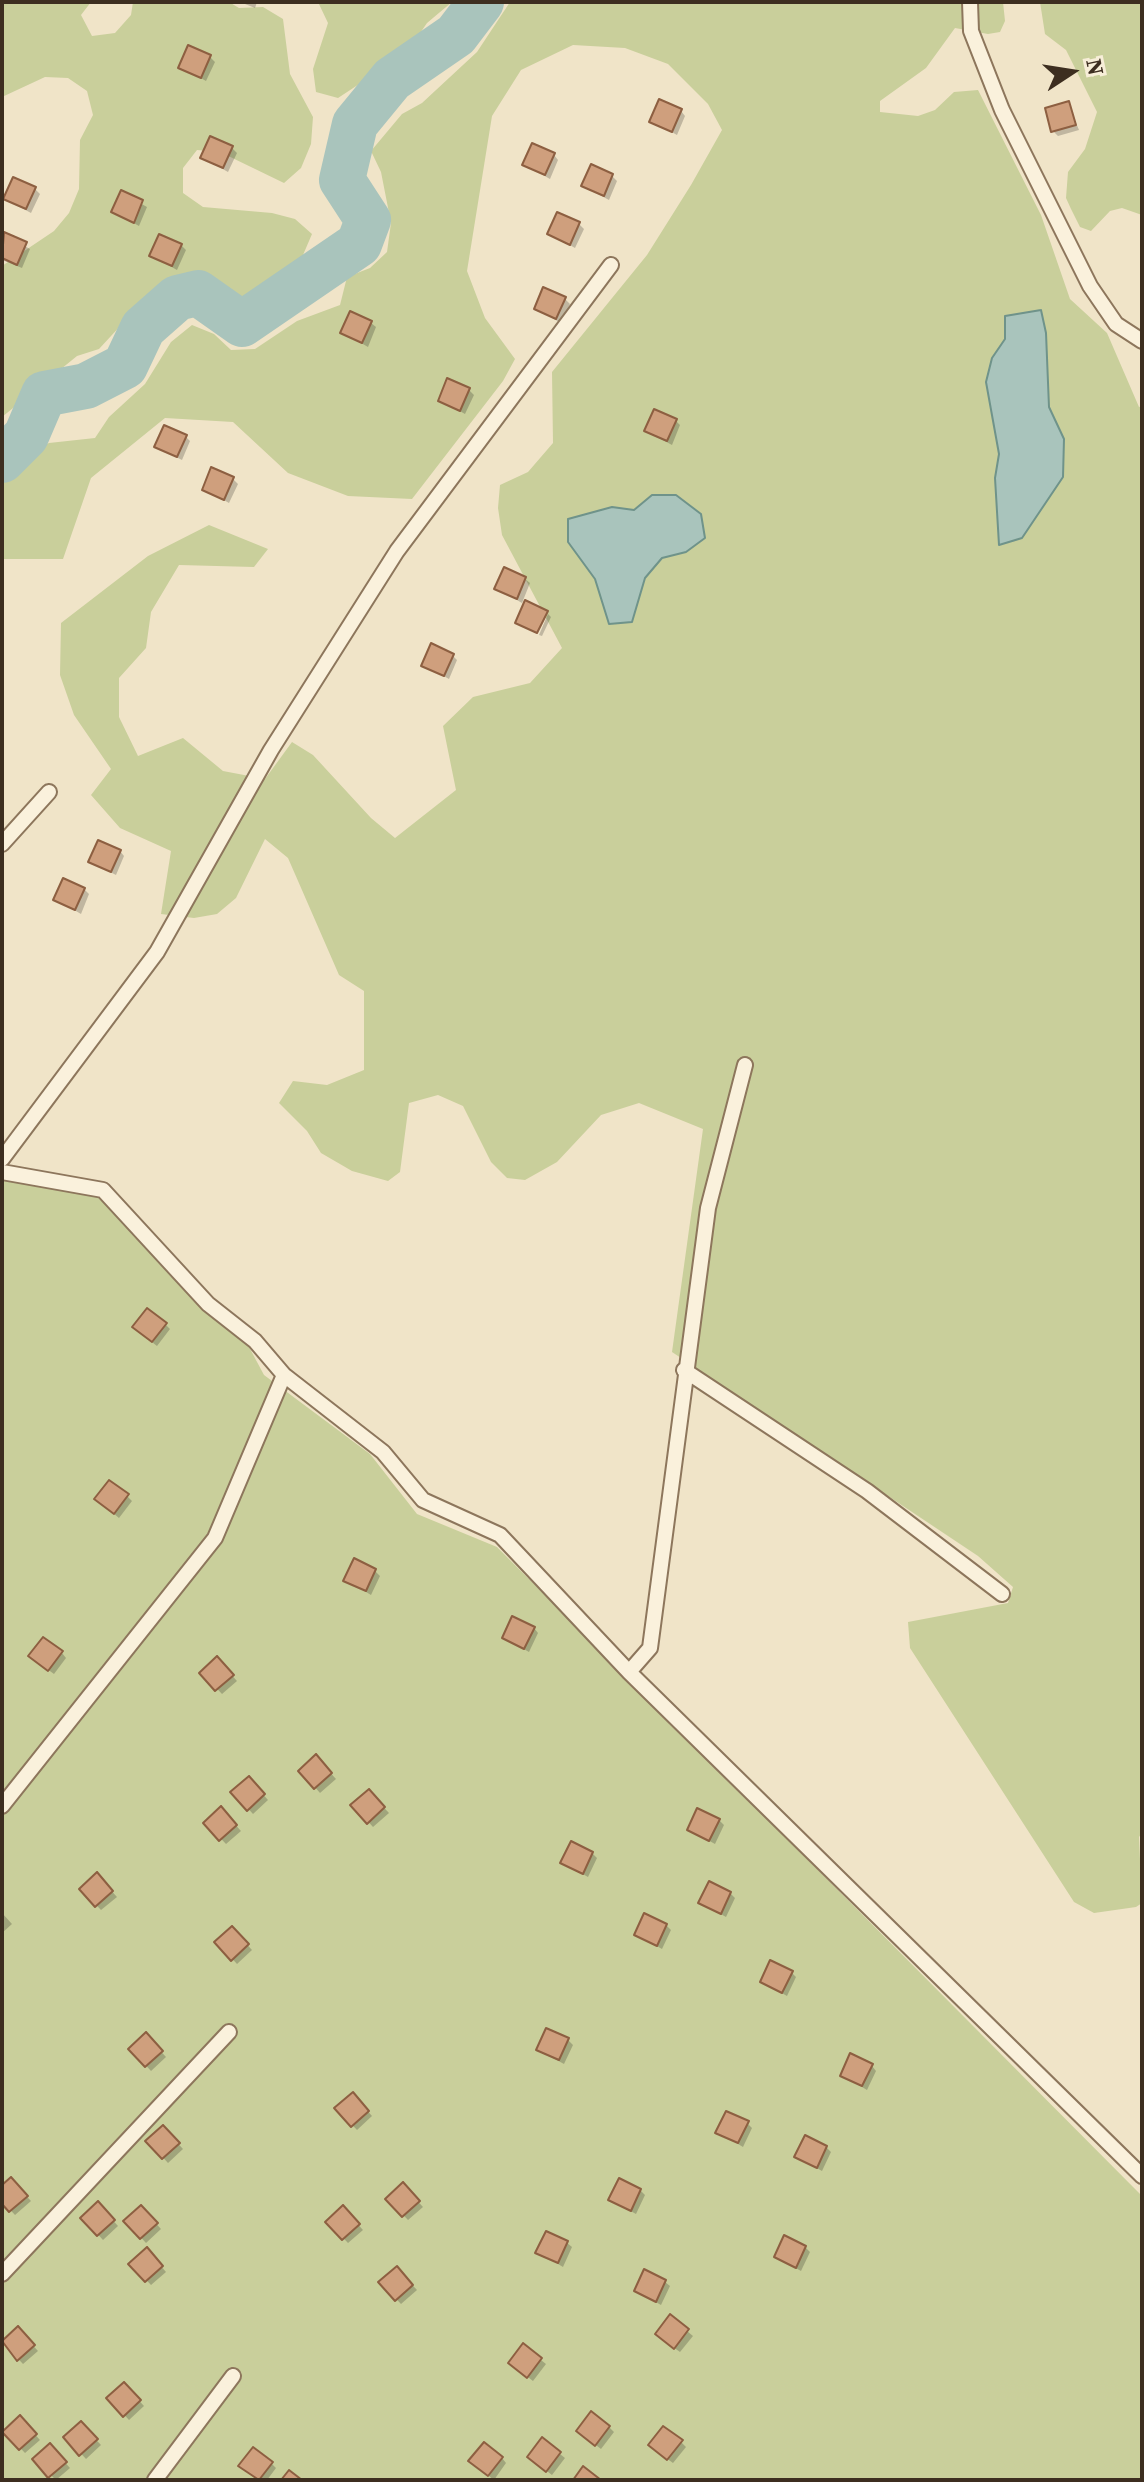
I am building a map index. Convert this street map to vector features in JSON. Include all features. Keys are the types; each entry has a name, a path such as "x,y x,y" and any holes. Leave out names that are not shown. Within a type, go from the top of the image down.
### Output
{"lane":[{"path":"970,2 971,31 1002,110 1090,286 1116,324 1142,341"},
{"path":"2,1159 157,952 271,750 397,551 611,265"},
{"path":"2,844 49,792"},
{"path":"629,1672 650,1648 684,1370 708,1208 745,1065"},
{"path":"2,1172 103,1190 208,1304 255,1341 284,1375 383,1452 423,1500 500,1535 629,1672 1142,2176"},
{"path":"684,1370 867,1491 1002,1594"},
{"path":"2,1806 215,1538 284,1375"},
{"path":"2,2274 229,2032"},
{"path":"155,2480 233,2376"}],"green space":[{"path":"2,2 91,2 81,15 92,36 115,33 131,15 133,2 229,2 239,8 263,7 283,19 290,74 313,117 311,144 301,168 284,183 220,152 197,150 183,168 183,193 203,207 272,213 295,219 312,234 303,255 268,285 235,302 216,286 193,284 147,297 99,349 77,356 2,417 2,266 54,231 69,213 79,189 80,140 93,115 87,91 68,78 45,77 2,97"},
{"path":"318,2 452,2 427,23 399,64 379,71 338,98 316,92 313,69 328,23"},
{"path":"510,2 1003,2 1005,21 1000,32 988,34 955,28 926,68 880,101 880,112 918,116 935,110 954,92 978,90 1041,215 1070,299 1107,333 1139,407 1142,406 1142,1833 1139,1837 1142,1903 1136,1907 1094,1913 1074,1902 910,1648 908,1622 1008,1603 1013,1587 978,1556 672,1352 703,1129 639,1103 601,1115 557,1162 525,1180 507,1178 491,1162 463,1106 438,1095 409,1103 400,1172 388,1181 352,1171 321,1153 307,1131 279,1103 293,1081 327,1085 364,1070 364,991 339,975 288,858 265,839 236,898 217,914 194,918 161,914 171,851 120,828 91,795 111,769 74,715 60,675 61,623 148,556 209,525 268,549 254,567 179,565 151,612 146,648 119,678 119,717 138,756 183,738 223,771 265,779 292,742 313,755 371,818 395,838 456,790 443,726 473,697 530,683 562,648 502,535 498,508 500,485 528,472 553,443 552,372 647,255 691,185 722,130 708,104 668,64 625,48 573,45 521,70 492,116 467,271 485,318 515,359 503,381 412,499 348,496 288,473 233,422 165,418 91,478 63,559 2,559 2,467 49,443 95,438 109,417 145,384 171,342 192,325 214,334 231,350 255,349 297,321 340,305 347,277 370,268 387,252 391,223 381,172 371,151 402,114 422,103 477,52","holes":["1046,333 1049,407 1064,439 999,545 995,478 999,454 986,383 992,358 1005,339","612,507 635,511 686,552 662,558 645,578 632,622 609,623 595,579"]},
{"path":"1040,2 1142,2 1142,215 1122,208 1110,211 1091,231 1080,227 1071,209 1066,198 1068,172 1085,149 1097,112 1066,50 1045,34"},
{"path":"2,1176 97,1194 203,1308 249,1347 264,1375 370,1454 417,1514 497,1547 1142,2196 1142,2480 2,2480"}],"water":[{"path":"1041,310 1046,333 1049,407 1064,439 1063,477 1022,538 999,545 995,478 999,454 986,382 992,358 1005,339 1005,316"},
{"path":"652,495 676,495 701,514 705,538 686,552 662,558 645,578 632,622 609,624 595,579 568,542 568,519 612,507 634,510"}],"building":[{"path":"188,45 211,55 201,78 178,68"},
{"path":"659,99 682,109 672,132 649,122"},
{"path":"1069,101 1076,125 1051,132 1045,108"},
{"path":"210,136 233,146 223,168 200,158"},
{"path":"532,143 555,153 545,175 522,165"},
{"path":"591,164 613,174 604,196 581,186"},
{"path":"13,177 36,187 26,209 3,199"},
{"path":"121,190 143,200 134,223 111,212"},
{"path":"557,212 580,222 570,245 547,234"},
{"path":"4,232 27,242 17,265 2,258"},
{"path":"159,234 182,244 172,266 149,256"},
{"path":"543,287 566,297 556,319 534,309"},
{"path":"350,311 372,321 362,343 340,333"},
{"path":"447,378 470,388 460,411 438,401"},
{"path":"654,409 677,419 667,441 644,431"},
{"path":"164,425 187,435 177,457 154,447"},
{"path":"211,467 234,477 224,500 202,490"},
{"path":"504,567 526,577 517,599 494,589"},
{"path":"525,600 548,611 537,633 515,623"},
{"path":"431,643 454,654 444,676 421,666"},
{"path":"98,840 121,850 111,872 88,862"},
{"path":"63,878 85,888 75,910 53,900"},
{"path":"147,1308 167,1323 152,1342 132,1327"},
{"path":"109,1480 129,1494 114,1514 94,1499"},
{"path":"354,1558 376,1569 366,1591 343,1581"},
{"path":"512,1616 535,1627 524,1649 502,1638"},
{"path":"43,1637 63,1651 48,1671 28,1656"},
{"path":"217,1656 234,1675 215,1691 199,1673"},
{"path":"316,1754 332,1773 314,1789 298,1771"},
{"path":"249,1776 265,1794 247,1811 230,1792"},
{"path":"369,1789 385,1807 367,1824 350,1805"},
{"path":"221,1806 237,1825 219,1841 203,1823"},
{"path":"697,1808 720,1819 709,1841 687,1830"},
{"path":"571,1841 593,1852 583,1874 560,1863"},
{"path":"97,1872 113,1891 95,1907 79,1889"},
{"path":"709,1881 731,1892 721,1914 698,1903"},
{"path":"644,1913 667,1924 657,1946 634,1935"},
{"path":"232,1926 249,1944 231,1961 214,1942"},
{"path":"770,1960 793,1971 782,1993 760,1982"},
{"path":"546,2028 569,2038 559,2060 536,2050"},
{"path":"146,2032 163,2051 145,2067 128,2049"},
{"path":"850,2053 873,2064 862,2086 840,2076"},
{"path":"353,2092 369,2111 351,2127 334,2108"},
{"path":"726,2111 749,2121 738,2143 715,2133"},
{"path":"163,2125 180,2143 162,2159 145,2141"},
{"path":"805,2135 827,2146 817,2168 794,2157"},
{"path":"11,2177 28,2196 9,2212 2,2204 2,2185"},
{"path":"619,2178 641,2189 631,2211 608,2200"},
{"path":"403,2182 420,2201 402,2217 385,2199"},
{"path":"98,2201 115,2220 97,2236 80,2218"},
{"path":"141,2205 158,2223 140,2239 123,2221"},
{"path":"343,2205 360,2224 342,2240 325,2222"},
{"path":"546,2231 568,2241 558,2263 535,2253"},
{"path":"784,2235 806,2246 796,2268 774,2257"},
{"path":"147,2247 163,2266 145,2282 128,2264"},
{"path":"397,2266 413,2285 395,2301 378,2282"},
{"path":"644,2269 666,2280 656,2302 634,2291"},
{"path":"670,2314 689,2329 674,2349 655,2334"},
{"path":"18,2326 35,2345 17,2361 2,2341"},
{"path":"523,2343 542,2358 527,2378 508,2363"},
{"path":"124,2382 141,2400 123,2417 106,2398"},
{"path":"591,2411 610,2426 595,2446 576,2431"},
{"path":"20,2415 37,2434 19,2450 2,2432"},
{"path":"81,2421 98,2439 79,2456 63,2437"},
{"path":"663,2426 683,2440 667,2460 648,2445"},
{"path":"542,2437 561,2452 546,2472 527,2457"},
{"path":"484,2442 503,2457 488,2476 468,2461"},
{"path":"50,2443 67,2462 48,2478 32,2459"},
{"path":"253,2447 273,2462 259,2480 238,2466"},
{"path":"583,2466 601,2480 573,2480"},
{"path":"289,2470 302,2480 281,2480"}],"waterway":[{"path":"2,460 26,436 44,394 86,386 125,366 143,328 177,298 198,293 242,324 359,244 368,220 342,180 355,124 392,79 456,35 481,2"}]}
